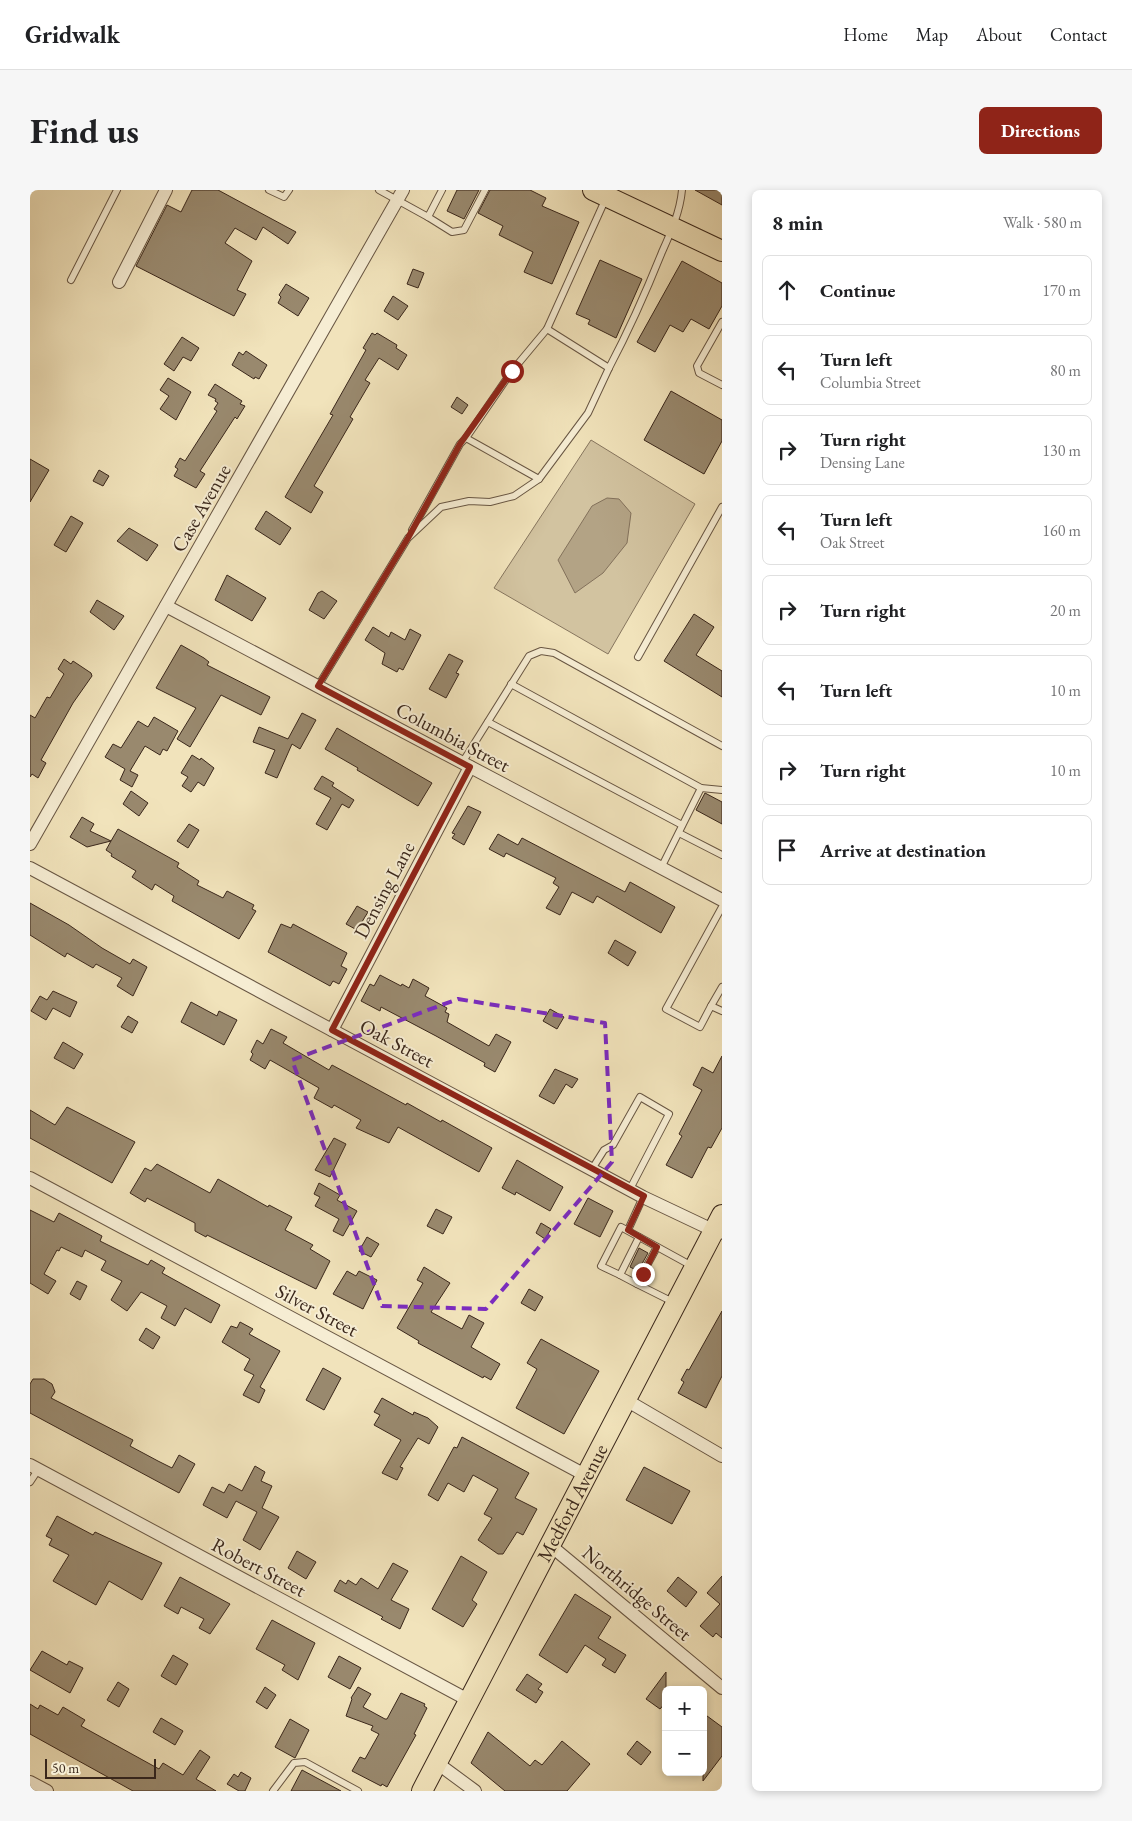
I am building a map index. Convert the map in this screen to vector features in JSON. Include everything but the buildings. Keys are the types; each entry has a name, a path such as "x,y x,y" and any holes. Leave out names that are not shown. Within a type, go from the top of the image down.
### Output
{"main road":[{"path":"607,194 672,228 722,251"},
{"name":"Medford Avenue","path":"422,1791 676,1304 719,1227"}],"street":[{"path":"119,282 166,190"},
{"name":"Case Avenue","path":"30,844 401,195"},
{"name":"Columbia Street","path":"166,606 722,900"},
{"name":"Densing Lane","path":"332,1030 466,765"},
{"name":"Oak Street","path":"30,868 630,1189 719,1227"},
{"name":"Silver Street","path":"30,1178 587,1476"},
{"path":"626,1400 722,1456"},
{"name":"Robert Street","path":"34,1468 470,1701"},
{"name":"Northridge Street","path":"551,1546 722,1688"},
{"path":"437,1763 475,1791"},
{"path":"30,1782 47,1791"}],"lane":[{"path":"72,280 117,190"},
{"path":"269,190 284,198 289,190"},
{"path":"379,190 401,195 428,217 452,232 464,230 485,190"},
{"path":"428,217 442,190"},
{"path":"408,538 441,507 469,501 490,502 514,496 539,479 588,413 630,328 681,207 682,190"},
{"path":"318,686 408,538 460,444 512,371 547,329 607,194"},
{"path":"722,322 697,366 699,372 722,385"},
{"path":"547,329 609,368"},
{"path":"466,438 539,479"},
{"path":"638,657 722,507"},
{"path":"466,765 488,722 511,684 530,656 542,651 554,653 722,746"},
{"path":"511,684 701,788 722,790"},
{"path":"488,722 682,825"},
{"path":"660,868 701,788"},
{"path":"679,833 722,855"},
{"path":"722,907 666,1009 700,1027 722,987"},
{"path":"711,1006 722,1011"},
{"path":"592,1169 604,1150 613,1145 640,1097 669,1114 630,1189"},
{"path":"644,1196 601,1266 676,1304"},
{"path":"624,1229 696,1267"},
{"path":"620,1275 639,1237"},
{"path":"637,1284 657,1247"},
{"path":"30,1482 34,1468"},
{"path":"273,1791 294,1763 305,1762 358,1791"}],"highlighted area":[{"path":"458,999 605,1023 612,1162 486,1309 382,1306 292,1060"}],"shaded area":[{"path":"591,440 695,504 608,654 494,588"},
{"path":"607,498 619,499 631,513 627,543 603,573 575,593 558,560 592,506"}],"route":[{"path":"512,371 460,444 408,538 318,686 470,767 332,1030 644,1196 628,1230 657,1247 643,1274"}]}
